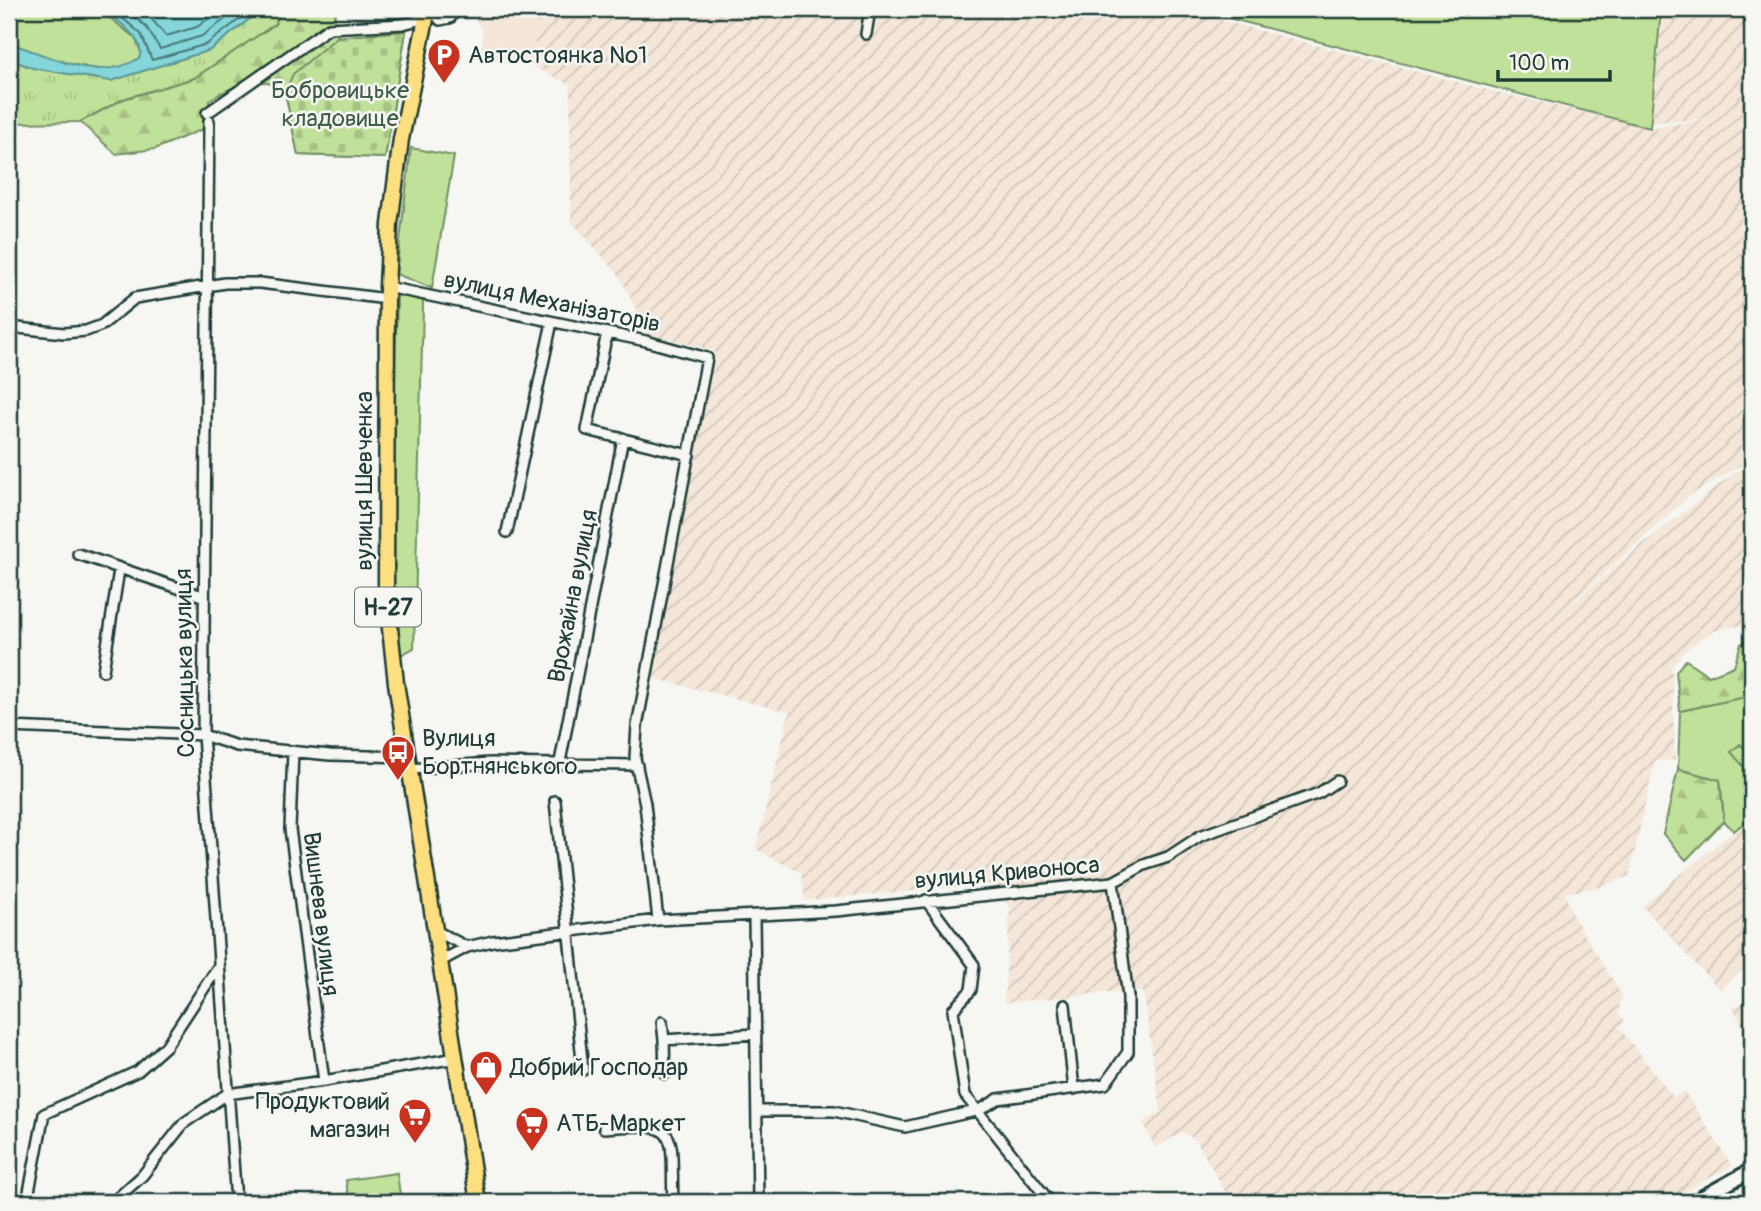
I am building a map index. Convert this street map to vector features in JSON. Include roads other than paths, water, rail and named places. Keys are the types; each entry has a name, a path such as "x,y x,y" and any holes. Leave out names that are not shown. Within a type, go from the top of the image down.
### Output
{"main road":[{"name":"вулиця Шевченка","path":"428,12 401,139 390,224 387,293 386,592 409,763 478,1202"}],"street":[{"path":"428,12 440,20 450,18 457,9"},
{"path":"866,34 870,9"},
{"name":"Сосницька вулиця","path":"236,1202 203,735 202,596 208,285 208,117 329,28 403,24 428,12"},
{"name":"вулиця Механізаторів","path":"9,323 18,328 64,333 86,331 102,325 135,298 208,285 260,283 387,293 552,322 707,358 689,455"},
{"path":"507,532 552,322"},
{"path":"607,333 587,430 689,455 637,726 637,765 645,804 658,920"},
{"name":"Врожайна вулиця","path":"559,762 624,438"},
{"path":"78,554 202,596"},
{"path":"103,671 119,570"},
{"path":"9,727 203,735 237,746 409,763 559,762 637,765"},
{"name":"Вишнева вулиця","path":"293,751 290,829 324,1081"},
{"name":"вулиця Кривоноса","path":"441,961 467,947 658,920 754,917 1015,894 1113,882 1168,857 1200,836 1319,793 1337,781"},
{"path":"555,801 583,1070"},
{"path":"757,1111 834,1111 905,1127 980,1110 998,1099 1105,1084 1128,1052 1128,997 1113,882"},
{"path":"926,900 974,965 971,990 953,1010 965,1095 980,1110 1005,1147 1051,1202"},
{"path":"754,917 758,1202"},
{"path":"436,932 467,947"},
{"path":"27,1202 44,1114 138,1071 166,1046 218,967"},
{"path":"1065,1005 1073,1088"},
{"path":"662,1022 665,1074"},
{"path":"664,1040 756,1034"},
{"path":"113,1202 142,1176 184,1123 227,1094 324,1081 456,1058"},
{"path":"604,1128 644,1125 661,1128 670,1138 673,1202"},
{"path":"1694,1202 1752,1170"}],"water":[{"path":"99,9 262,9 210,50 111,81 33,68 9,59 9,43 90,68 123,66 139,58 139,44 134,36"}],"place":[{"name":"Автостоянка №1","path":"444,85"},
{"name":"Вулиця Бортнянського","path":"398,782"},
{"name":"Добрий Господар","path":"486,1097"},
{"name":"Продуктовий магазин","path":"415,1145"},
{"name":"АТБ-Маркет","path":"532,1153"}],"park label":[{"name":"Бобровицьке кладовище","path":"340,104"}]}
